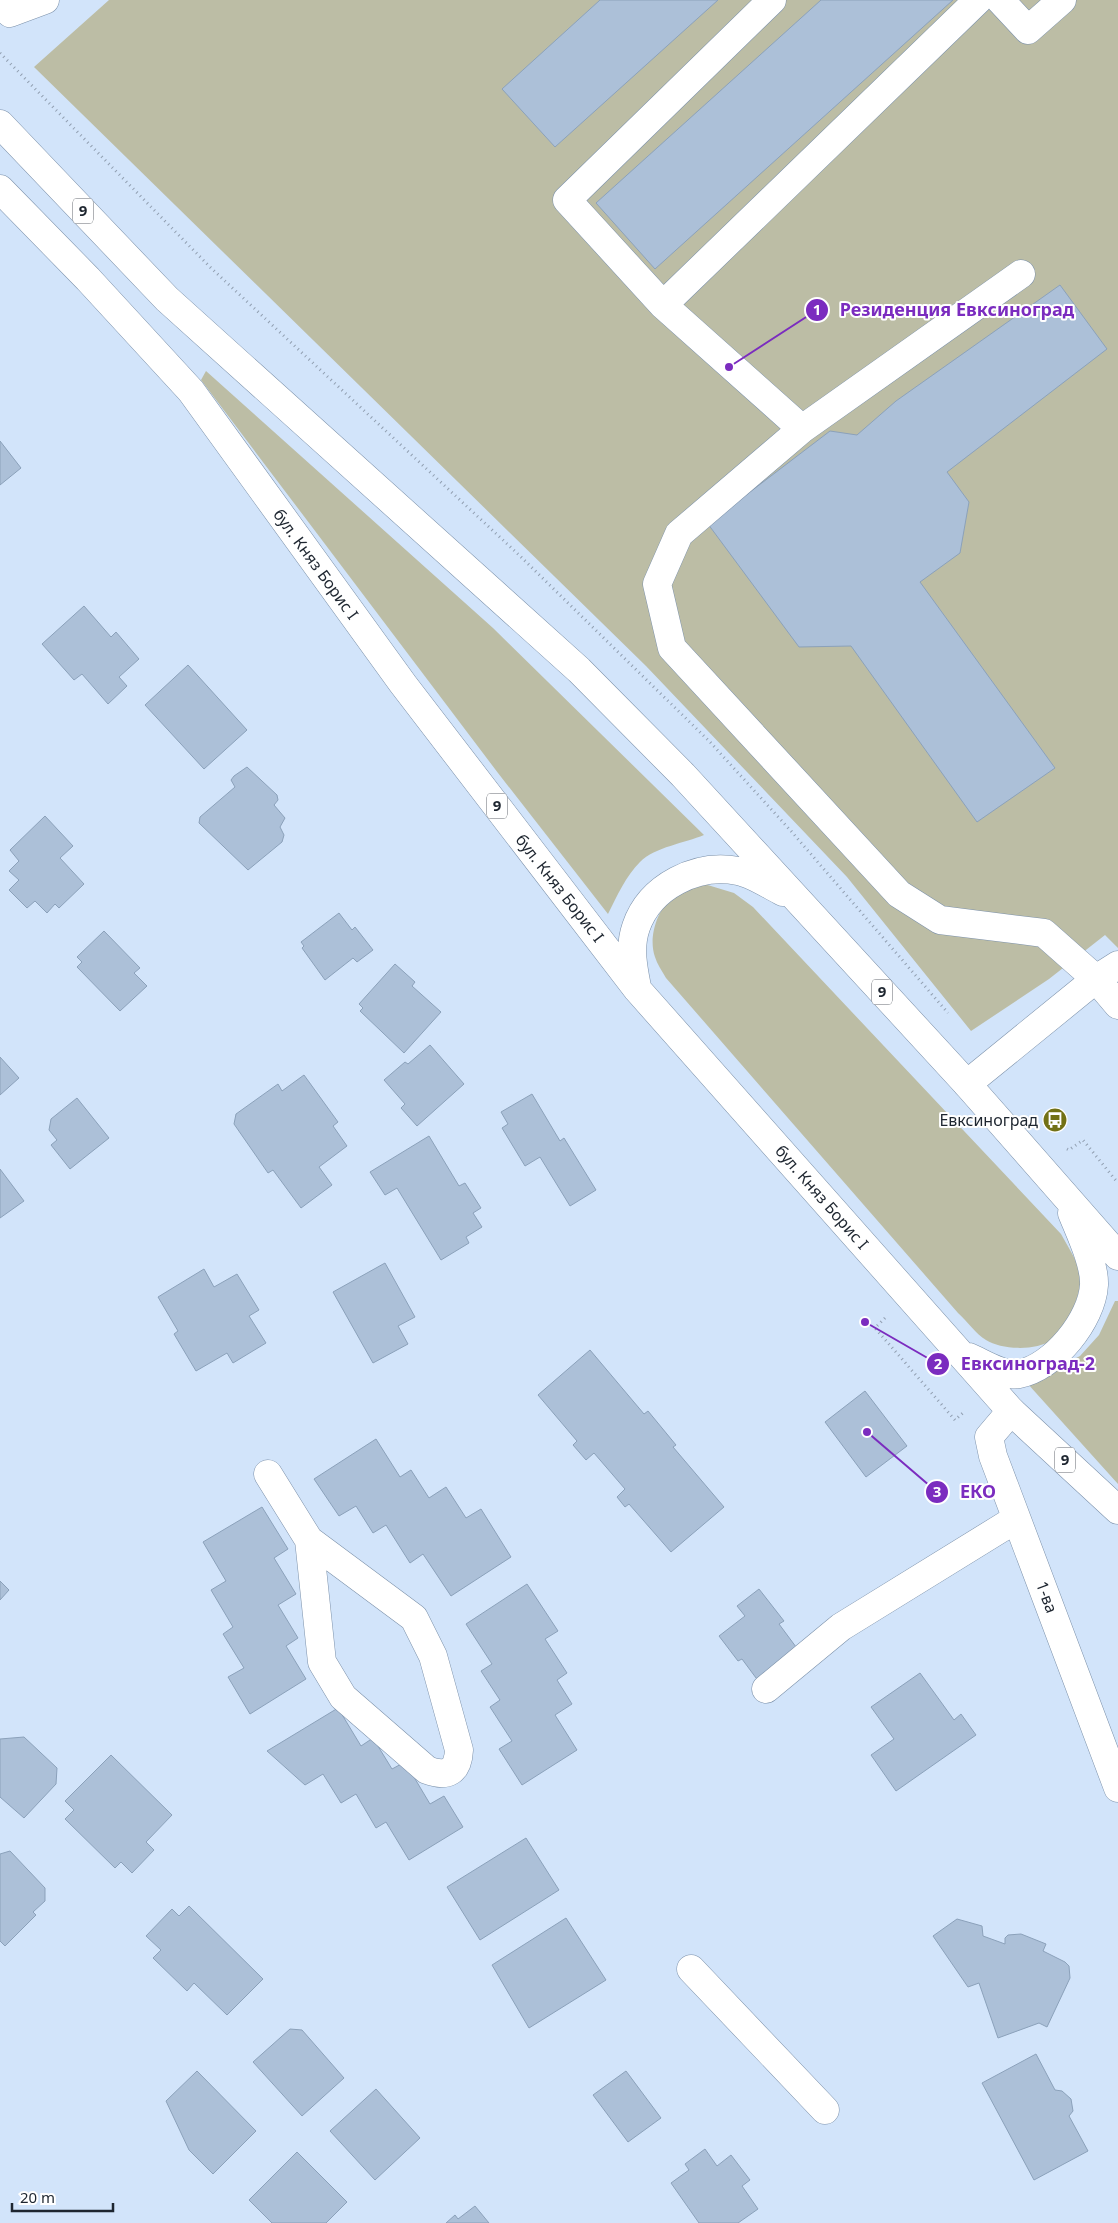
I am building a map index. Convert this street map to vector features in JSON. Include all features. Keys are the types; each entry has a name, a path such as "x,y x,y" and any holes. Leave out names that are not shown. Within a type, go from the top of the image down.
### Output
{"main road":[{"path":"0,3 10,13 45,0"},
{"path":"772,0 567,200 663,305 802,429"},
{"path":"663,305 978,0"},
{"path":"1000,0 1028,30 1062,0"},
{"name":"9","path":"0,124 194,324 579,670 683,775 967,1084 1118,1256"},
{"name":"бул. Княз Борис I","path":"0,189 88,279 191,391 403,684 637,989 901,1287 964,1354 1011,1411 1118,1510"},
{"path":"1021,274 802,429 679,534 657,584 672,648 899,894 940,920 1044,934 1107,972 1118,1005"},
{"path":"637,989 631,958 636,927 653,899 677,880 707,870 738,871 798,899"},
{"path":"967,1084 1107,972"},
{"path":"964,1354 997,1370 1018,1374 1034,1368 1056,1352 1080,1327 1091,1305 1094,1283 1086,1247 1065,1194"},
{"name":"1-ва","path":"1011,1411 989,1437 993,1456 1090,1707 1118,1788"},
{"path":"268,1474 308,1540 414,1618 433,1656 459,1750 459,1761 447,1774 438,1774 428,1770 343,1697 322,1662 308,1540"},
{"path":"766,1689 841,1627 1016,1519"},
{"path":"691,1968 825,2110"}],"path":[{"path":"1083,1140 1118,1183"},
{"path":"885,1318 875,1328 955,1420 965,1410"}],"green space":[{"path":"109,0 1118,0 1118,948 1105,935 1049,979 971,1031 847,877 646,666 34,67"},
{"path":"206,371 493,628 704,835 662,849 646,857 626,880 608,914 498,773 201,380"},
{"path":"701,883 734,893 753,907 1061,1234 1077,1265 1080,1282 1076,1301 1068,1320 1052,1340 1037,1346 1019,1348 1001,1346 986,1340 979,1334 958,1313 666,978 657,962 653,949 655,924 667,902 683,891"},
{"path":"1115,1301 1118,1301 1118,1484 1027,1383 1080,1356 1099,1335"}],"building":[{"path":"600,0 718,0 555,147 502,89"},
{"path":"821,0 953,0 655,269 596,203"},
{"path":"1060,285 1107,349 947,472 969,502 960,553 920,582 1055,768 977,822 851,646 799,647 708,524 830,431 857,435 896,401"},
{"path":"0,441 21,468 0,485"},
{"path":"84,606 111,637 116,632 139,659 119,677 127,686 108,704 82,674 74,680 42,644"},
{"path":"188,665 247,730 204,769 145,705"},
{"path":"247,767 277,795 278,800 274,805 285,818 280,827 284,835 282,842 248,870 199,823 200,817 235,787 231,780 234,776"},
{"path":"45,816 73,846 60,858 84,884 59,908 55,904 47,913 35,901 27,908 9,890 19,880 9,871 19,861 10,850"},
{"path":"339,913 352,930 355,927 373,950 357,962 353,958 325,980 302,948 304,946 301,942"},
{"path":"104,931 140,968 134,973 147,986 120,1011 77,967 82,962 77,957"},
{"path":"395,964 415,982 412,986 441,1012 404,1053 360,1011 363,1008 359,1004"},
{"path":"430,1045 464,1084 417,1126 401,1108 405,1104 384,1080 405,1062 408,1064"},
{"path":"0,1057 19,1078 0,1095"},
{"path":"304,1075 338,1122 333,1126 347,1146 319,1167 332,1185 301,1208 273,1170 268,1173 234,1124 236,1114 278,1084 282,1091"},
{"path":"532,1094 560,1141 564,1138 596,1190 570,1206 540,1157 525,1166 502,1128 508,1124 501,1112"},
{"path":"77,1098 109,1138 70,1169 51,1145 57,1140 49,1130 51,1119"},
{"path":"429,1136 459,1186 465,1183 481,1208 473,1213 482,1227 466,1237 469,1243 441,1260 397,1188 385,1195 370,1172"},
{"path":"0,1169 24,1201 0,1218"},
{"path":"385,1263 415,1317 398,1326 408,1344 373,1363 333,1292"},
{"path":"204,1269 214,1287 237,1274 259,1310 249,1316 266,1343 233,1363 227,1353 196,1371 174,1334 178,1331 158,1297"},
{"path":"590,1350 644,1414 648,1411 676,1445 673,1447 724,1507 671,1552 629,1504 625,1507 617,1497 625,1489 594,1453 586,1460 573,1445 577,1441 538,1395"},
{"path":"865,1391 907,1446 866,1477 825,1422"},
{"path":"376,1439 400,1477 411,1470 429,1498 446,1487 466,1518 481,1509 511,1557 451,1596 423,1554 410,1563 386,1525 373,1533 356,1506 339,1516 314,1479"},
{"path":"262,1507 288,1549 274,1558 296,1594 278,1605 298,1638 286,1646 306,1679 250,1714 228,1677 244,1668 223,1634 233,1627 211,1590 226,1581 203,1542"},
{"path":"0,1581 9,1590 0,1600"},
{"path":"527,1584 558,1631 545,1639 567,1673 557,1680 572,1704 555,1715 577,1750 522,1785 499,1749 512,1741 490,1707 500,1700 481,1671 492,1664 466,1624"},
{"path":"759,1589 784,1621 779,1624 802,1655 762,1686 742,1659 738,1661 719,1636 745,1616 737,1606"},
{"path":"920,1673 954,1720 961,1714 976,1735 896,1791 871,1755 894,1739 871,1707"},
{"path":"338,1708 361,1746 373,1738 392,1769 405,1762 430,1804 444,1796 463,1827 409,1860 386,1822 376,1828 356,1794 341,1803 323,1774 305,1785 267,1751"},
{"path":"24,1737 57,1768 56,1784 24,1818 0,1797 0,1739"},
{"path":"111,1755 172,1815 146,1842 154,1850 132,1873 121,1862 115,1868 65,1819 74,1810 65,1801"},
{"path":"526,1838 559,1890 480,1940 447,1887"},
{"path":"10,1851 45,1888 45,1901 33,1912 36,1915 5,1946 0,1941 0,1854"},
{"path":"189,1906 263,1979 227,2015 194,1983 187,1991 153,1958 161,1950 146,1936 172,1909 179,1916"},
{"path":"566,1918 606,1980 529,2028 492,1965"},
{"path":"957,1919 982,1926 983,1936 1005,1944 1005,1938 1008,1935 1021,1934 1046,1944 1043,1951 1069,1966 1070,1978 1047,2027 1039,2023 998,2038 979,1983 968,1987 933,1936"},
{"path":"290,2029 302,2030 344,2078 302,2116 253,2062"},
{"path":"1036,2054 1055,2090 1062,2091 1071,2099 1073,2111 1069,2116 1088,2151 1034,2180 982,2083"},
{"path":"197,2071 256,2131 213,2174 189,2150 166,2101"},
{"path":"626,2071 661,2118 628,2142 593,2095"},
{"path":"376,2089 420,2138 375,2180 330,2131"},
{"path":"705,2149 717,2166 731,2155 750,2180 742,2186 758,2209 738,2223 699,2223 671,2183 689,2170 685,2164"},
{"path":"297,2152 347,2202 326,2223 272,2223 249,2200"},
{"path":"475,2206 489,2223 446,2223 455,2215 458,2219"}],"place":[{"name":"Резиденция Евксиноград","path":"729,367"},
{"name":"Евксиноград","path":"1055,1120"},
{"name":"Евксиноград-2","path":"865,1322"},
{"name":"ЕКО","path":"867,1432"}]}
